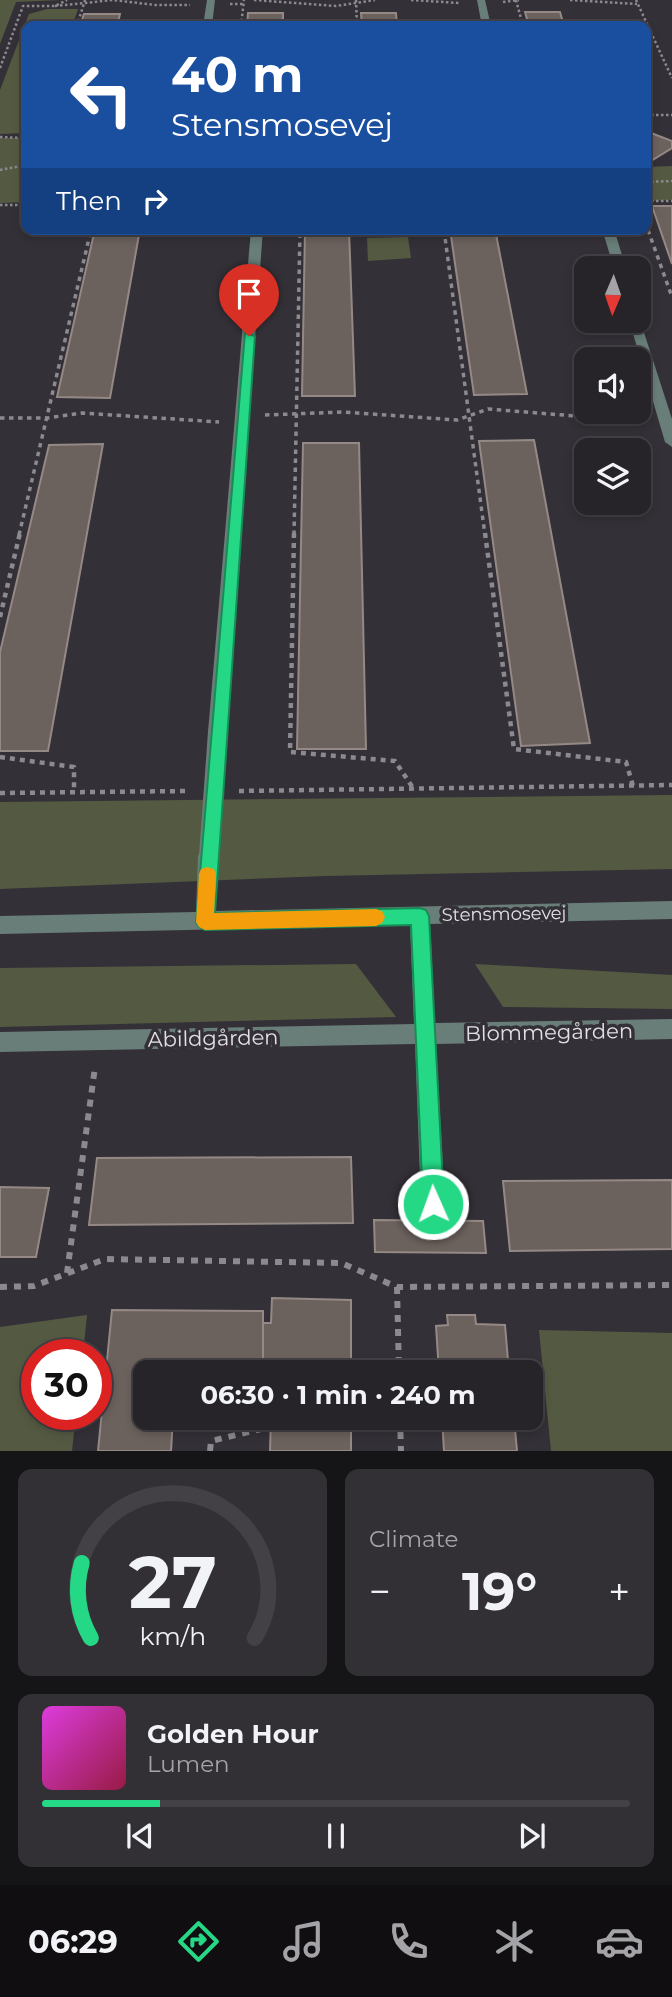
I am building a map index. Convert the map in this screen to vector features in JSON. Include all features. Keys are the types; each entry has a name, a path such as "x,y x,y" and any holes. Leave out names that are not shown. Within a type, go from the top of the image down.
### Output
{"street":[{"path":"481,0 486,21"},
{"path":"209,21 211,2"},
{"path":"205,922 217,732 257,235"},
{"path":"610,235 616,256"},
{"path":"639,333 672,442"},
{"name":"Stensmosevej","path":"0,925 672,910"},
{"path":"420,916 433,1204"},
{"name":"Blommegården","path":"426,1035 672,1029"},
{"name":"Abildgården","path":"0,1042 426,1035"}],"path":[{"path":"55,6 67,0"},
{"path":"0,68 23,6 55,6 113,0 174,6 244,2 242,21"},
{"path":"254,0 312,6 375,0"},
{"path":"516,0 522,21"},
{"path":"570,0 636,2 645,21"},
{"path":"79,21 85,2"},
{"path":"356,2 358,21"},
{"path":"651,34 672,78"},
{"path":"651,115 672,115"},
{"path":"0,137 21,138"},
{"path":"0,170 21,166"},
{"path":"651,182 672,181"},
{"path":"651,201 672,201"},
{"path":"0,205 21,205"},
{"path":"0,617 91,235"},
{"path":"300,235 290,752 395,761 414,789"},
{"path":"445,235 514,749 626,762 633,786"},
{"path":"649,235 672,297"},
{"path":"0,418 47,418 82,414 225,422 243,416 296,415 310,411 457,420 488,409 600,418 664,417"},
{"path":"0,757 74,767 74,793"},
{"path":"237,791 672,785"},
{"path":"0,793 196,791"},
{"path":"67,1274 98,1040"},
{"path":"0,1287 34,1286 105,1259 341,1263 397,1287 672,1285"},
{"path":"397,1287 399,1360"},
{"path":"210,1451 211,1441 257,1430"},
{"path":"400,1430 401,1451"}],"green space":[{"path":"0,0 61,0 16,2 0,44"},
{"path":"47,9 78,9 74,21 26,21 29,14"},
{"path":"21,35 21,133 0,134 0,90"},
{"path":"0,138 21,138 21,202 0,203"},
{"path":"672,166 672,200 651,201 651,167"},
{"path":"408,237 411,258 368,261 367,238"},
{"path":"672,795 672,869 325,876 0,889 0,802"},
{"path":"356,964 396,1017 0,1027 0,968"},
{"path":"475,964 672,975 672,1009 503,1007"},
{"path":"87,1315 85,1339 21,1339 21,1430 74,1430 72,1451 0,1451 0,1327"},
{"path":"539,1330 672,1333 672,1451 551,1451"}],"building":[{"path":"525,12 560,12 563,21 528,21"},
{"path":"248,13 283,13 283,21 247,21"},
{"path":"361,13 396,13 397,21 362,21"},
{"path":"84,14 120,14 118,21 82,21"},
{"path":"651,133 672,141 672,148 651,161"},
{"path":"652,206 672,206 672,264"},
{"path":"94,235 139,235 110,398 57,397"},
{"path":"305,235 349,235 355,396 302,396"},
{"path":"451,235 496,235 527,394 474,395"},
{"path":"534,440 590,743 521,746 479,441"},
{"path":"303,443 359,443 366,749 297,749"},
{"path":"103,444 48,751 0,751 0,652 49,445"},
{"path":"351,1157 353,1223 89,1225 97,1158"},
{"path":"672,1180 672,1249 510,1251 503,1181"},
{"path":"0,1187 49,1188 36,1257 0,1257"},
{"path":"374,1220 483,1221 486,1253 375,1252"},
{"path":"272,1298 351,1300 351,1360 263,1360 263,1323 271,1323"},
{"path":"112,1310 263,1311 263,1360 133,1360 133,1430 172,1430 171,1451 98,1451 100,1430 112,1430 112,1339 109,1339"},
{"path":"447,1315 475,1315 476,1324 505,1325 508,1360 438,1360 436,1326 448,1325"},
{"path":"271,1430 351,1430 351,1451 270,1451"},
{"path":"443,1430 515,1430 517,1451 444,1451"}],"slow traffic":[{"path":"207,874 205,922 376,917"}],"route":[{"path":"249,336 217,732 205,922 420,916 433,1204"}]}
